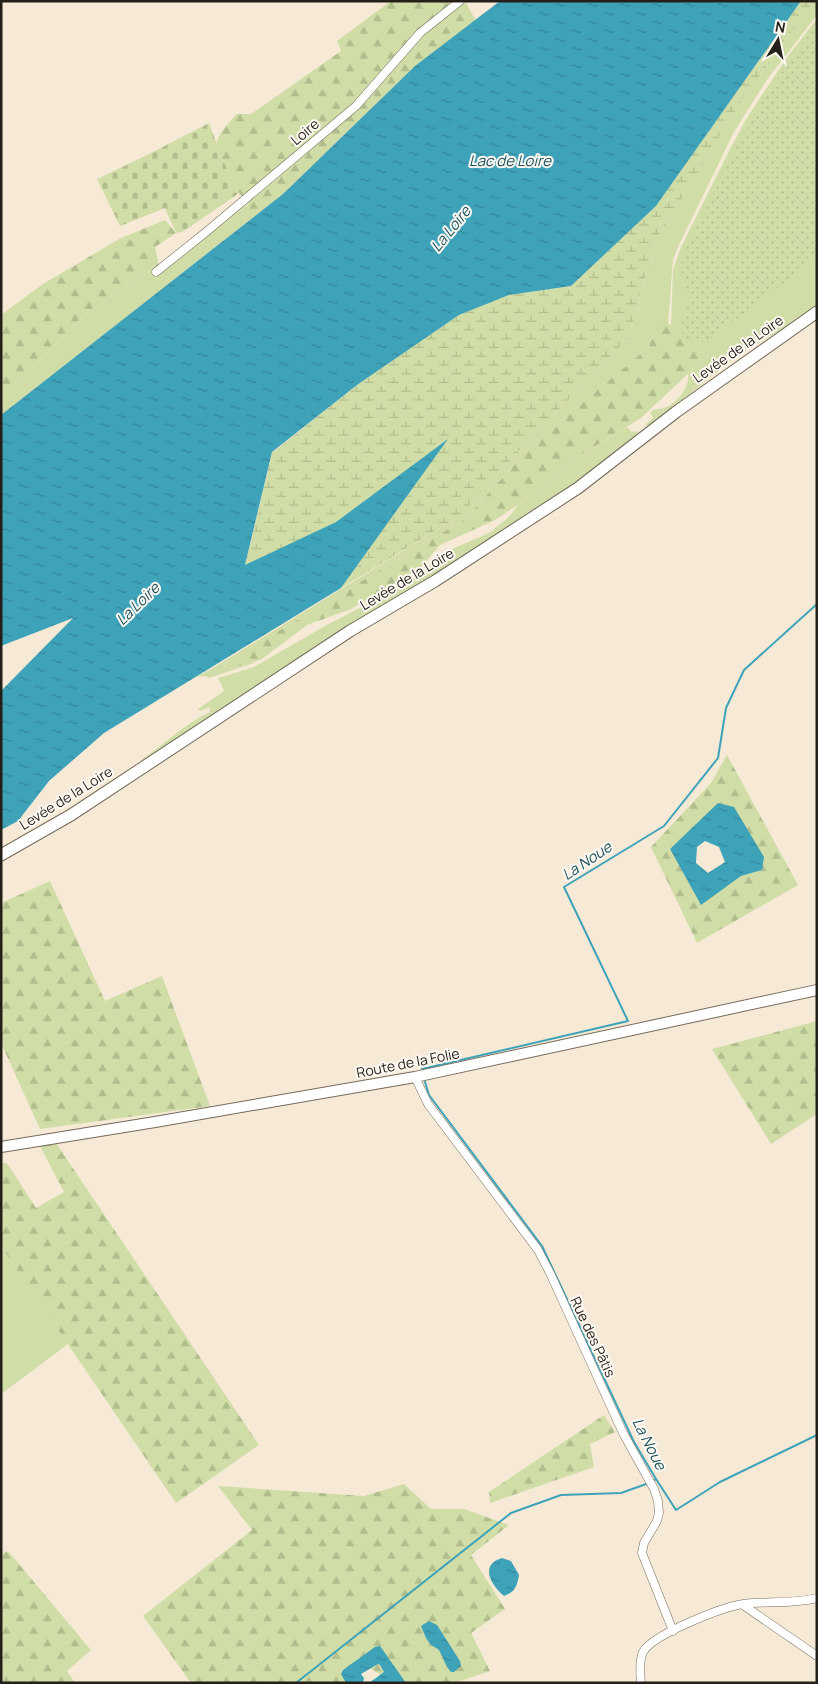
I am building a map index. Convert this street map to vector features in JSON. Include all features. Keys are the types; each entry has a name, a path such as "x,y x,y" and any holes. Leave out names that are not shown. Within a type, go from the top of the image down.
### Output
{"main road":[{"name":"Levée de la Loire","path":"1,855 71,815 350,630 435,580 578,488 676,412 817,312"}],"street":[{"name":"Loire","path":"156,272 356,106 420,33 460,1"},
{"name":"Route de la Folie","path":"1,1147 415,1077 817,990"},
{"name":"Rue des Pâtis","path":"415,1077 428,1104 538,1250 623,1433 654,1489 658,1501 660,1521 644,1543 642,1554 672,1631"},
{"path":"640,1683 640,1667 643,1652 648,1646 672,1631 712,1613 743,1604 817,1598"},
{"path":"743,1604 817,1656"}],"green space":[{"path":"391,1 465,1 476,21 415,66 283,194 247,222 240,210 249,203 239,193 216,146 221,133 237,114 251,114 341,51 337,41"},
{"path":"801,1 814,1 738,106 655,242 629,337 458,517 341,588 446,441 336,522 245,566 272,453 357,385 459,315 509,295 571,286 656,206"},
{"path":"814,1 817,1 817,15 766,81 734,132 678,247 673,260 668,324 657,316 649,347 536,441 465,519 222,665 231,669 256,661 251,664 209,678 205,676 196,677 458,517 629,337 655,242 738,106"},
{"path":"817,19 817,308 737,356 649,426 645,425 653,418 650,412 670,405 678,398 685,389 688,374 709,354 671,326 673,270 681,247 748,116 788,56"},
{"path":"817,24 817,257 707,342 683,341 682,316 689,299 681,269 687,245 733,153 769,90"},
{"path":"209,123 216,146 239,193 184,231 176,233 165,208 120,226 97,179"},
{"path":"240,210 247,222 1,415 1,389 23,377 89,311 159,265 164,271"},
{"path":"165,220 176,233 155,247 159,265 89,311 23,377 1,389 1,315 43,284 121,238"},
{"path":"657,315 709,354 641,418 568,463 542,489 495,520 440,545 420,568 351,609 307,625 262,659 230,669 222,665 465,519 536,441 649,347"},
{"path":"627,427 632,432 637,431 637,435 532,515 309,651 141,764 141,760 192,722 210,712 210,707 200,711 198,709 224,691 218,678 254,667 325,626 417,578 434,561 450,550 489,533 509,517 518,505 542,489 568,463"},
{"path":"727,755 798,885 697,943 651,847 711,783","holes":["734,807 762,870 741,876 701,904 670,849"]},
{"path":"50,881 105,1001 162,976 210,1106 40,1129 1,1043 1,903"},
{"path":"817,1021 817,1114 771,1144 712,1049"},
{"path":"56,1143 259,1445 176,1503 1,1246 1,1163 7,1163 36,1208 64,1192 40,1146"},
{"path":"1,1246 68,1344 1,1394"},
{"path":"604,1415 615,1432 590,1444 594,1467 490,1503 489,1492"},
{"path":"404,1484 431,1509 464,1509 509,1525 471,1555 505,1609 471,1633 490,1671 454,1683 394,1683 358,1661 357,1683 191,1683 143,1616 252,1530 218,1486 364,1496"},
{"path":"8,1551 91,1650 67,1671 75,1683 1,1683 1,1554"}],"water":[{"name":"Lac de Loire","path":"500,1 801,1 656,206 571,286 509,295 459,315 357,385 272,452 245,565 336,522 448,439 341,588 104,733 49,781 18,821 1,830 1,691 73,618 1,646 1,415 283,194 415,66"},
{"path":"718,803 734,807 764,857 762,870 741,876 701,905 670,849","holes":["705,841 719,847 725,862 708,873 696,863 697,847"]},
{"path":"502,1558 511,1561 519,1575 515,1588 511,1593 504,1596 495,1586 489,1575 491,1565"},
{"path":"429,1621 437,1625 460,1661 461,1666 454,1672 451,1672 447,1667 439,1650 430,1644 426,1638 421,1626"},
{"path":"380,1646 406,1683 369,1683 384,1672 378,1664 361,1674 364,1678 363,1683 346,1683 341,1674 343,1670 375,1647"}],"waterway":[{"name":"La Noue","path":"422,1069 628,1021 564,887 664,826 718,758 726,708 744,670 817,604"},
{"name":"La Noue","path":"425,1082 429,1095 542,1246 634,1442 656,1479 653,1481"},
{"path":"656,1479 676,1510 720,1482 817,1435"},
{"name":"La Noue","path":"296,1683 511,1513 561,1495 621,1493 649,1483"}],"water label":[{"name":"La Loire","path":"451,229"},
{"name":"La Loire","path":"138,604"}]}
